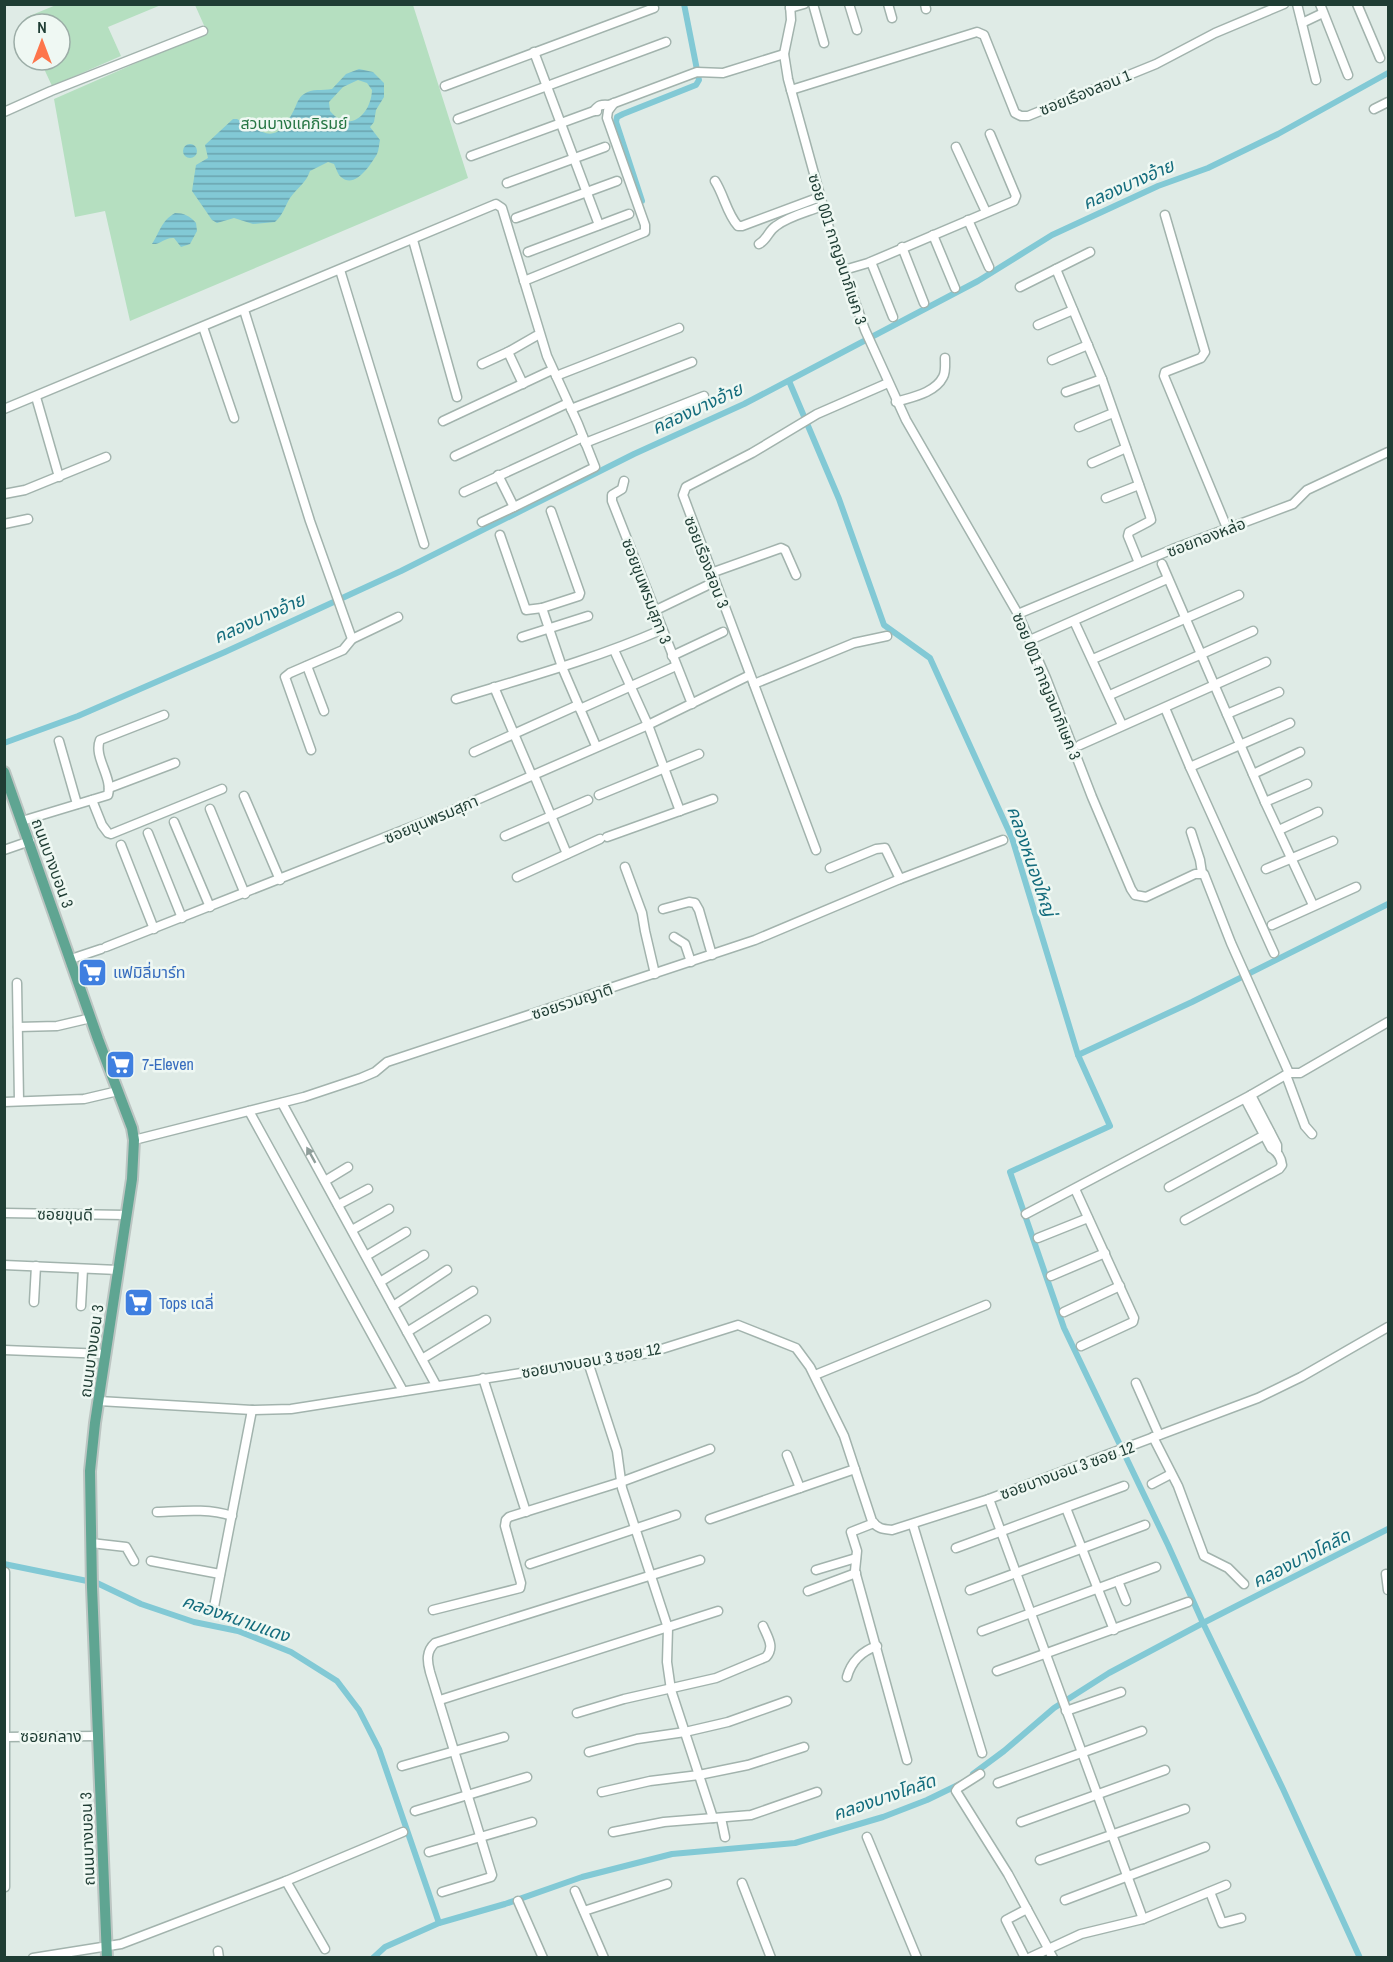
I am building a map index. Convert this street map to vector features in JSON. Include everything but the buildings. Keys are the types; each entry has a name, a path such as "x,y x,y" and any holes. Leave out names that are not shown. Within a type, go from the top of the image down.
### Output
{"main road":[{"name":"ถนนบางบอน 3","path":"4,772 134,1140 132,1179 90,1471 90,1543 106,1952"}],"street":[{"path":"790,6 804,4"},
{"path":"813,4 824,43"},
{"path":"849,4 857,30"},
{"path":"888,4 892,18"},
{"name":"ซอยเรืองสอน 1","path":"791,90 976,32 984,35 1015,113 1028,116 1156,64 1215,33 1284,4"},
{"path":"1296,4 1316,80"},
{"path":"1357,4 1380,58"},
{"name":"ซอย 001 กาญจนาภิเษก 3","path":"790,6 791,20 784,54 791,90 821,201 865,330 896,402 1018,614 1092,797 1135,895 1146,897 1195,874 1202,873"},
{"path":"445,86 654,8"},
{"path":"1302,23 1322,9 1348,75"},
{"path":"4,112 203,31"},
{"path":"458,119 666,42"},
{"path":"534,52 599,225"},
{"path":"471,156 594,111 597,107 690,75 700,72 726,72 784,54"},
{"path":"1374,109 1389,102"},
{"path":"524,281 645,232 645,225 607,118 611,104"},
{"path":"845,272 1014,201 1016,198 990,134"},
{"path":"507,183 605,147"},
{"path":"956,147 986,212"},
{"path":"516,218 617,181"},
{"path":"715,182 738,226 821,201"},
{"path":"759,244 766,240 773,227 821,201"},
{"path":"4,409 493,205 499,205 502,208 554,373 595,467 482,522"},
{"path":"528,252 629,214"},
{"path":"1165,215 1205,352 1201,358 1165,372 1164,376 1227,528"},
{"path":"968,220 989,267"},
{"path":"933,235 956,288"},
{"path":"413,240 457,397"},
{"path":"902,248 924,303"},
{"path":"1020,287 1090,252"},
{"path":"869,262 892,317"},
{"path":"1056,269 1102,379 1151,520 1129,532 1128,536 1140,563"},
{"path":"340,270 424,544"},
{"path":"244,310 336,598 352,639"},
{"path":"1038,325 1073,310"},
{"path":"203,327 234,418"},
{"path":"443,421 523,384 679,328"},
{"path":"482,364 536,336"},
{"path":"1052,360 1088,345"},
{"path":"508,352 523,384"},
{"path":"896,402 922,394 938,384 945,374 945,358"},
{"path":"455,456 569,406 692,362"},
{"path":"1066,392 1102,379"},
{"name":"ซอยเรืองสอน 3","path":"816,850 683,500 684,490 810,419 888,383"},
{"path":"464,492 498,475 584,440 704,396"},
{"path":"36,397 59,477"},
{"path":"1078,427 1113,413"},
{"path":"1092,463 1126,448"},
{"name":"ซอยทองหล่อ","path":"1018,614 1227,528 1293,504 1307,490 1389,452"},
{"path":"4,494 25,490 106,457"},
{"path":"498,475 514,507"},
{"name":"ซอยขุนพรมสุภา 3","path":"624,482 622,489 611,496 692,704"},
{"path":"1106,498 1139,485"},
{"path":"500,535 525,609 542,608 579,596 580,593 550,511"},
{"path":"4,524 28,519"},
{"path":"711,573 782,548 796,575"},
{"path":"1162,564 1313,906"},
{"path":"1030,640 1167,579"},
{"path":"654,611 706,586"},
{"path":"1093,659 1239,595"},
{"path":"542,608 562,667 596,746"},
{"path":"522,637 588,616"},
{"path":"311,750 285,679 290,673 343,650 352,639 398,617"},
{"path":"1074,621 1122,725"},
{"path":"456,699 614,650 662,630"},
{"path":"1110,695 1253,631"},
{"path":"672,656 723,632"},
{"name":"ซอยขุนพรมสุภา","path":"71,960 245,894 427,821 752,679 855,642 886,636"},
{"path":"614,650 648,725 681,811"},
{"path":"1080,745 1266,662"},
{"path":"307,666 324,711"},
{"path":"474,752 676,666"},
{"path":"494,687 567,854"},
{"path":"1227,714 1279,692"},
{"path":"1165,708 1274,953"},
{"path":"22,821 108,795 109,788 98,747 100,740 164,716"},
{"path":"1190,767 1290,723"},
{"path":"59,741 77,804"},
{"path":"1253,774 1300,752"},
{"path":"599,795 699,754"},
{"path":"109,788 175,763"},
{"path":"1266,802 1307,784"},
{"path":"92,800 102,825 111,834 222,789"},
{"path":"244,796 280,880"},
{"path":"505,836 588,800"},
{"path":"518,876 603,838 713,800"},
{"path":"210,809 245,894"},
{"path":"1279,830 1318,812"},
{"path":"174,822 210,907"},
{"path":"1191,832 1202,873 1206,877 1287,1074 1305,1126 1312,1134"},
{"path":"147,833 182,918"},
{"name":"ซอยรวมญาติ","path":"134,1140 282,1103 361,1078 375,1072 387,1062 755,940 900,879 1003,840"},
{"path":"4,850 30,841"},
{"path":"1266,869 1333,841"},
{"path":"121,845 154,929"},
{"path":"830,867 876,849 885,848 900,879"},
{"path":"625,867 642,913 655,974"},
{"path":"1272,925 1356,887"},
{"path":"663,909 689,902 695,903 712,955"},
{"path":"674,937 685,945 691,962"},
{"path":"17,983 20,1101"},
{"path":"18,1027 57,1026 91,1018"},
{"path":"1026,1214 1248,1097 1287,1074 1299,1073 1389,1022"},
{"path":"4,1102 84,1099 118,1091"},
{"path":"1185,1220 1279,1169 1282,1165 1277,1145 1267,1133 1248,1097"},
{"path":"282,1103 436,1385"},
{"path":"249,1111 403,1391"},
{"path":"1169,1187 1267,1133"},
{"path":"325,1181 348,1167"},
{"path":"338,1206 368,1189"},
{"path":"1075,1189 1134,1320 1081,1346"},
{"path":"352,1230 389,1209"},
{"name":"ซอยขุนดี","path":"4,1212 126,1215"},
{"path":"1038,1238 1088,1218"},
{"path":"366,1256 406,1232"},
{"path":"1051,1276 1104,1253"},
{"path":"380,1282 424,1255"},
{"path":"4,1265 118,1270"},
{"path":"34,1302 36,1266"},
{"path":"81,1306 83,1269"},
{"path":"393,1306 447,1270"},
{"path":"1064,1312 1120,1286"},
{"path":"407,1332 473,1291"},
{"path":"815,1375 986,1305"},
{"path":"422,1359 486,1320"},
{"name":"ซอยบางบอน 3 ซอย 12","path":"99,1401 252,1410 291,1409 649,1353 738,1325 796,1348 815,1375 844,1436 874,1523 883,1529 892,1530 989,1499 1276,1390 1389,1327"},
{"path":"4,1350 106,1354"},
{"path":"588,1362 617,1451 621,1482 668,1628 667,1662 671,1690 699,1775 725,1837"},
{"path":"483,1378 526,1512"},
{"path":"1136,1383 1204,1556 1228,1568 1244,1584"},
{"path":"213,1612 252,1410"},
{"path":"433,1610 520,1588 521,1583 505,1526 509,1517 621,1482 710,1449"},
{"path":"787,1455 800,1488"},
{"path":"710,1519 855,1469"},
{"path":"1152,1484 1171,1474"},
{"path":"956,1548 1124,1486"},
{"path":"989,1499 1143,1919"},
{"path":"1066,1508 1114,1630"},
{"path":"157,1512 199,1510 232,1516"},
{"path":"530,1564 676,1515"},
{"path":"874,1523 851,1532 857,1551 856,1574 907,1760"},
{"path":"913,1525 982,1753"},
{"path":"970,1590 1145,1526"},
{"path":"90,1543 126,1547 134,1561"},
{"path":"816,1570 856,1558"},
{"path":"442,1892 491,1877 481,1836 427,1660 431,1646 700,1560"},
{"path":"151,1561 220,1574"},
{"path":"982,1631 1156,1567"},
{"path":"5,1572 5,1887"},
{"path":"808,1591 856,1574"},
{"path":"1386,1574 1389,1590"},
{"path":"1119,1581 1125,1601"},
{"path":"998,1671 1188,1602"},
{"path":"440,1700 718,1611"},
{"path":"577,1713 624,1699 716,1678 766,1657 771,1652 771,1646 763,1626"},
{"path":"847,1677 849,1668 864,1652 877,1646"},
{"path":"1065,1709 1121,1692"},
{"path":"589,1752 637,1739 685,1732 728,1722 787,1701"},
{"path":"998,1783 1142,1731"},
{"name":"ซอยกลาง","path":"5,1737 98,1736"},
{"path":"402,1766 504,1737"},
{"path":"602,1792 650,1781 748,1766 804,1747"},
{"path":"1021,1822 1165,1770"},
{"path":"980,1774 956,1791 1008,1874 1049,1952"},
{"path":"415,1811 527,1777"},
{"path":"613,1832 664,1822 751,1815 817,1792"},
{"path":"1040,1860 1185,1809"},
{"path":"429,1851 532,1822"},
{"path":"33,1958 106,1952 286,1881 402,1832"},
{"path":"867,1837 917,1958"},
{"path":"1065,1900 1205,1847"},
{"path":"286,1881 326,1949"},
{"path":"742,1883 771,1958"},
{"path":"584,1911 667,1884"},
{"path":"1027,1910 1006,1920 1027,1958 1049,1952 1081,1934 1143,1919 1226,1885"},
{"path":"575,1891 604,1958"},
{"path":"1210,1892 1222,1923 1241,1918"},
{"path":"518,1901 543,1958"}],"green space":[{"path":"56,4 161,5 108,27 121,56 52,86 46,72 72,72 72,12 39,12"},
{"name":"สวนบางแคภิรมย์","path":"195,5 413,5 468,178 130,321 105,211 75,217 54,99 207,32"}],"water":[{"path":"359,69 373,72 384,83 384,97 370,127 380,140 379,149 367,169 352,180 341,177 334,164 328,162 310,171 275,222 253,224 234,218 217,223 212,220 192,191 196,165 208,158 205,145 233,119 269,134 275,133 288,121 302,96 310,91 332,89 346,74","holes":["358,80 367,83 372,90 371,99 368,107 358,118 344,121 330,111 329,102 343,87"]},
{"path":"190,144 195,146 197,151 195,156 190,158 185,156 183,151 185,146"},
{"path":"175,213 187,215 196,223 197,231 190,244 181,247 174,238 152,244 164,223"}],"waterway":[{"path":"642,201 616,122 617,117 696,85 699,80 684,4"},
{"name":"คลองบางอ้าย","path":"4,743 78,716 225,652 401,571 634,454 744,404 978,281 1052,235 1158,186 1208,168 1278,134 1388,73"},
{"name":"คลองหนองใหญ่","path":"789,381 839,499 884,625 930,658 1012,838 1078,1055 1192,1002 1388,904"},
{"path":"1078,1055 1110,1126 1010,1172 1064,1328 1283,1789 1360,1958"},
{"name":"คลองบางโคลัด","path":"973,1774 1054,1708 1109,1673 1388,1529"},
{"name":"คลองหนามแดง","path":"4,1564 97,1583 141,1604 194,1622 238,1631 291,1652 337,1681 359,1710 379,1749 439,1923"},
{"name":"คลองบางโคลัด","path":"373,1958 385,1947 439,1923 505,1904 582,1877 672,1854 795,1843 883,1817 960,1784"}],"place":[{"name":"แฟมิลี่มาร์ท","path":"92,972"},
{"name":"7-Eleven","path":"121,1064"},
{"name":"Tops เดลี่","path":"138,1303"}]}
